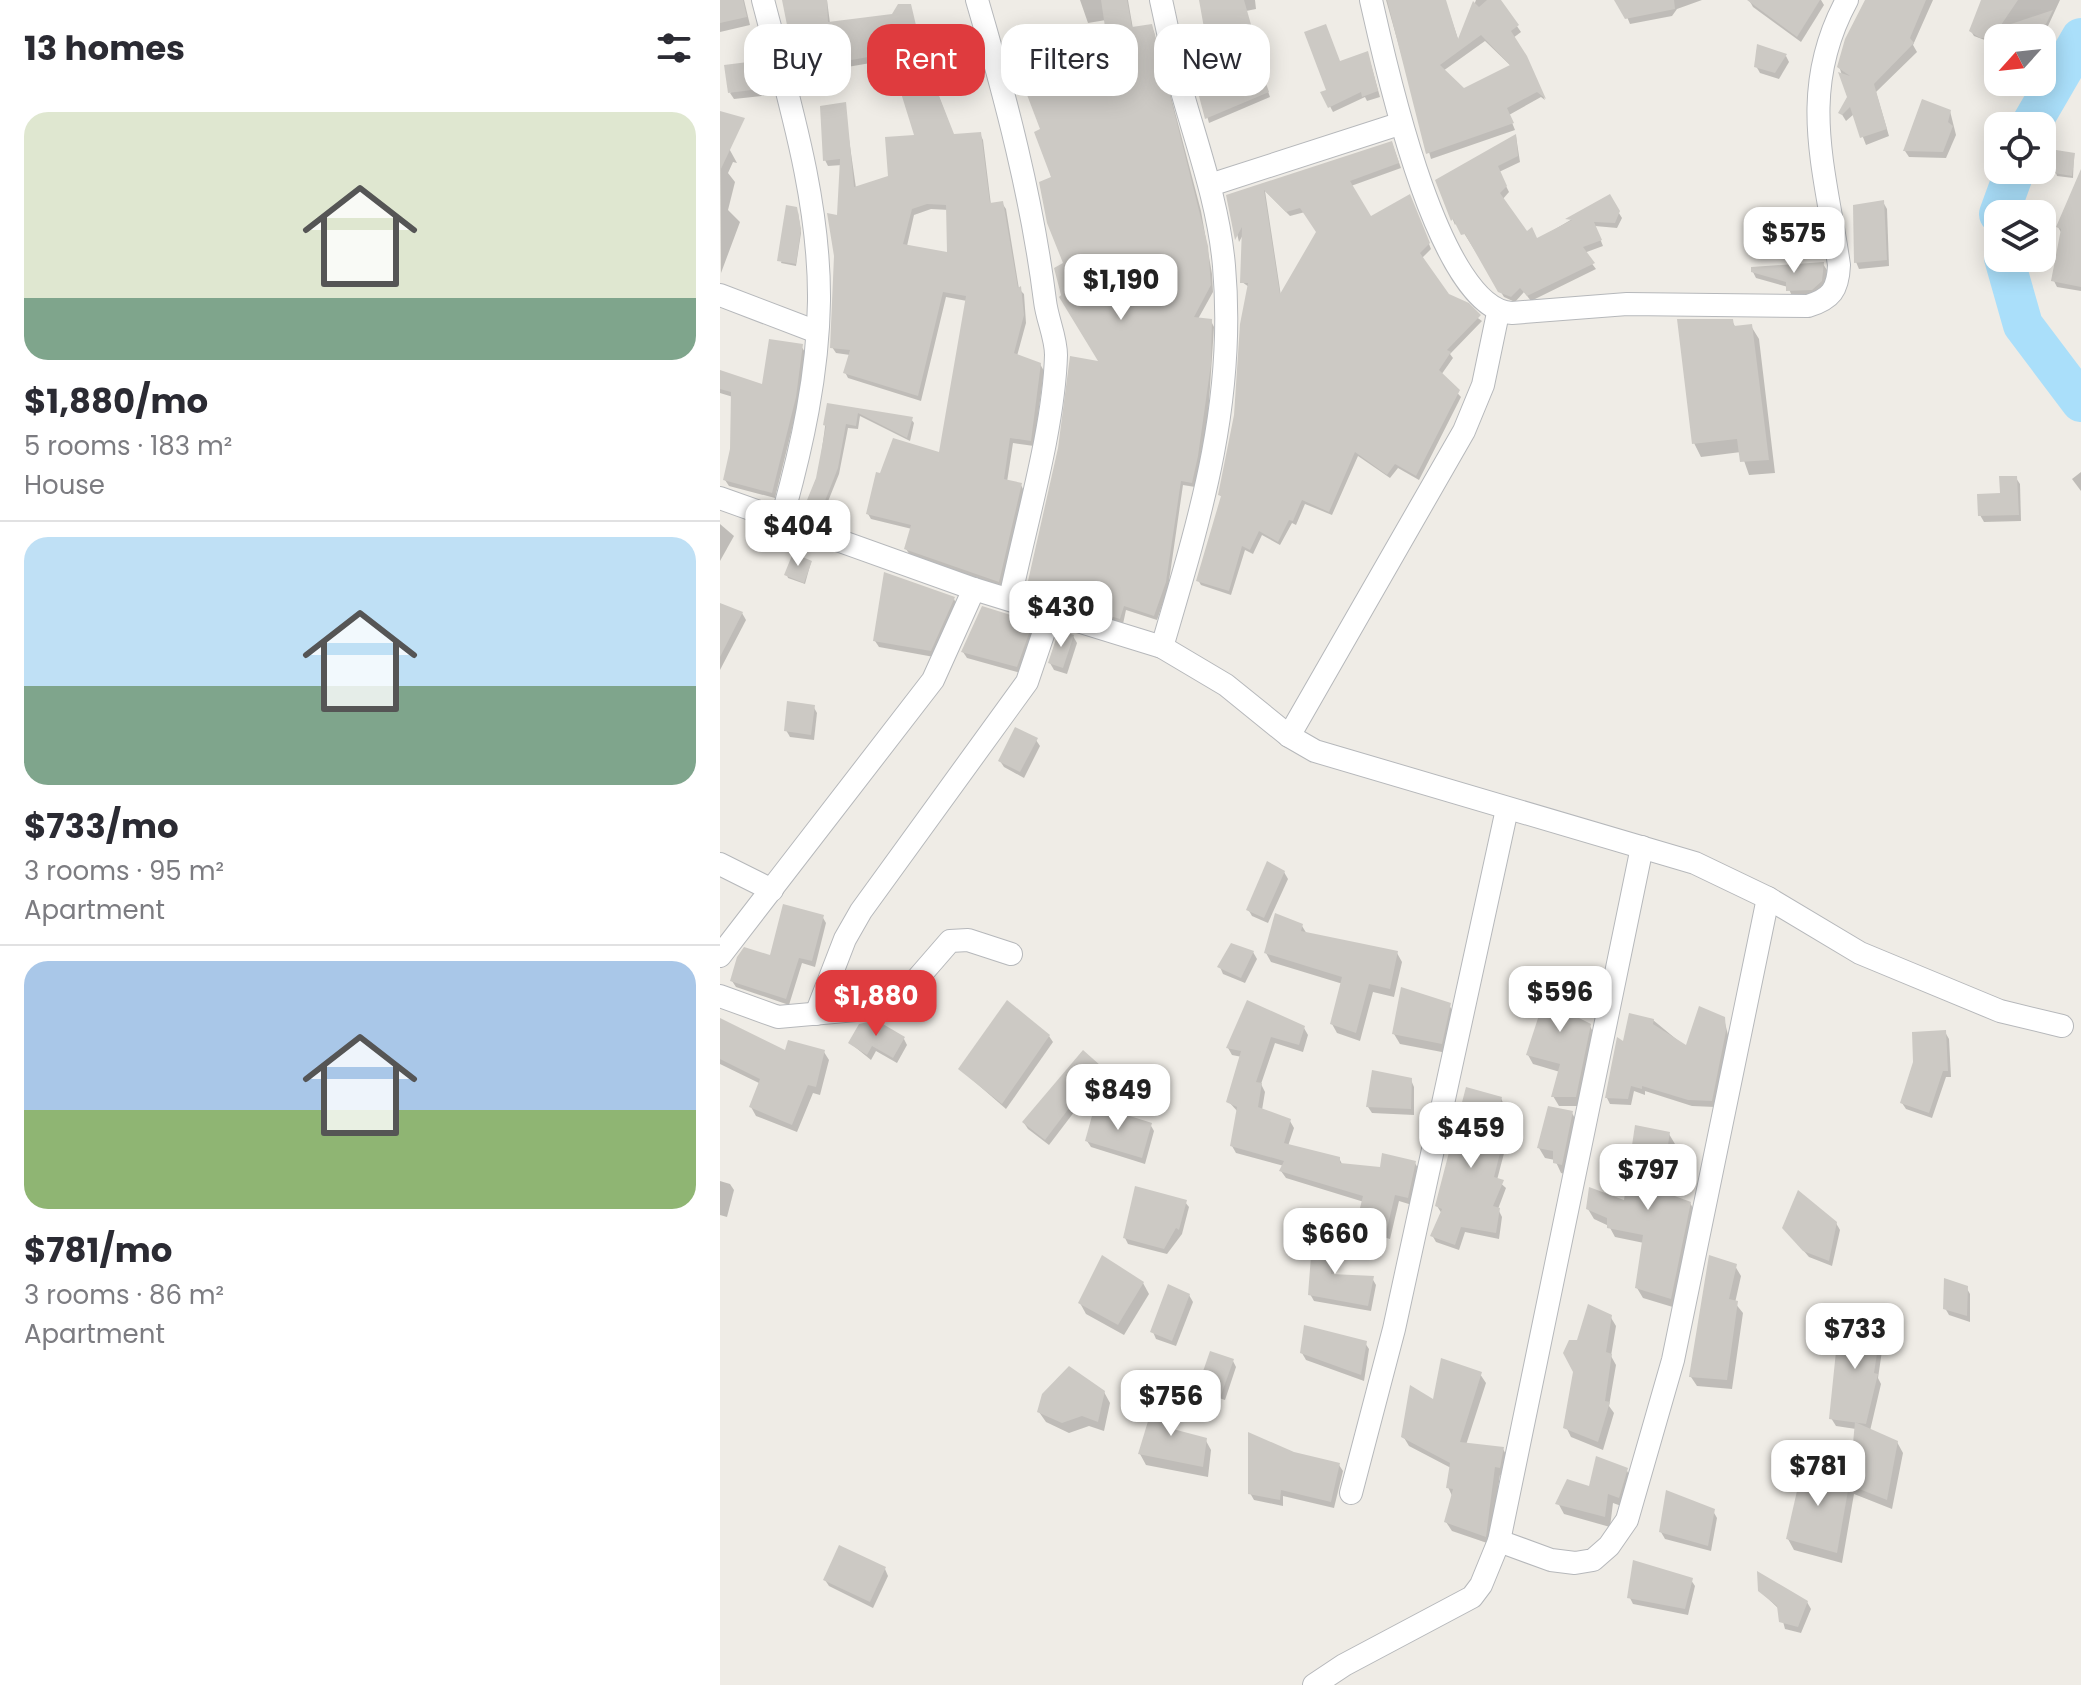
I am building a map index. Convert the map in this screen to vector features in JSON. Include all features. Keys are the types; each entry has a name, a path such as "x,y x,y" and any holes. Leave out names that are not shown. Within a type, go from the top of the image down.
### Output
{"street":[{"path":"763,0 798,137 814,229 819,299 804,440 782,518"},
{"path":"977,0 1009,109 1040,253 1045,305 1056,352 1049,412 1010,599"},
{"path":"1161,0 1182,92 1210,185 1224,265 1223,397 1209,488 1162,647"},
{"path":"1371,0 1399,124 1419,181 1462,274 1476,294 1498,313 1627,304 1808,306 1832,295 1838,283 1839,265 1818,119 1818,92 1829,35 1847,0"},
{"path":"1210,185 1399,124"},
{"path":"720,295 817,332"},
{"path":"1289,736 1464,431 1483,385 1498,313"},
{"path":"720,498 974,589 1162,647 1226,685 1289,736 1315,751 1695,863 1768,898 1860,953 2000,1011 2062,1026"},
{"path":"720,956 933,680 974,589"},
{"path":"816,1014 845,939 861,911 1027,682 1050,614"},
{"path":"1351,1493 1398,1315 1507,809"},
{"path":"1314,1685 1472,1597 1481,1585 1499,1541 1642,847"},
{"path":"720,864 772,890"},
{"path":"1499,1541 1551,1560 1575,1563 1593,1560 1627,1520 1673,1360 1768,898"},
{"path":"720,996 767,1015 867,1009 904,994 950,941 968,940 1011,954"}],"building":[{"path":"720,0 743,0 747,17 720,23"},
{"path":"782,0 827,0 828,22 892,14 898,4 911,4 916,24 867,24 867,57 851,60 851,24 787,24"},
{"path":"1101,0 1127,0 1131,24 1105,24"},
{"path":"1199,0 1244,0 1251,24 1203,24"},
{"path":"1387,0 1446,0 1458,39 1473,1 1479,7 1487,0 1501,0 1519,25 1511,31 1527,56 1546,99 1537,92 1507,108 1514,123 1426,154","holes":["1481,35 1510,65 1464,88 1440,65"]},
{"path":"1614,0 1674,0 1675,9 1625,19"},
{"path":"1747,0 1820,0 1797,37"},
{"path":"1865,0 1926,0 1910,38 1914,43 1874,84 1887,129 1860,138 1850,107 1842,115 1838,113 1847,97 1838,72 1850,76 1837,67 1845,39"},
{"path":"1981,0 2018,0 2002,24 1984,24 1984,38 1969,31"},
{"path":"2053,10 2046,24 2011,24"},
{"path":"1152,24 1154,96 1170,96 1208,246 1211,285 1194,317 1212,319 1211,364 1198,456 1192,483 1181,481 1166,582 1154,616 1124,606 1120,619 1026,590 1058,448 1070,356 1098,361 1059,297 1054,268 1063,263 1047,223 1039,182 1051,177 1034,132 1040,129 1027,96 1138,96 1138,26"},
{"path":"1326,24 1340,61 1368,51 1378,91 1362,97 1361,92 1328,108 1320,92 1326,90 1304,32"},
{"path":"1757,44 1787,54 1775,73 1754,67"},
{"path":"744,62 744,91 728,93 724,65"},
{"path":"902,96 939,96 954,134 981,132 990,203 1003,201 1018,288 1021,286 1024,315 1014,353 1041,363 1031,441 1010,438 1004,479 1022,483 999,582 904,549 911,525 866,514 876,472 880,473 893,438 939,452 966,296 943,292 918,396 843,373 850,350 830,348 834,256 827,213 837,215 840,159 823,161 820,106 846,102 854,187 888,176 885,137 914,135","holes":["927,204 946,205 947,252 903,244 912,209"]},
{"path":"1199,96 1260,96 1205,119"},
{"path":"1922,99 1951,110 1948,122 1953,126 1943,152 1903,151"},
{"path":"720,111 745,118 720,171"},
{"path":"1516,134 1518,156 1498,166 1507,186 1500,193 1527,231 1532,227 1537,238 1572,220 1565,219 1610,194 1620,211 1615,223 1594,222 1602,240 1583,247 1595,263 1527,296 1520,288 1511,297 1498,292 1465,234 1461,235 1453,219 1451,221 1435,180"},
{"path":"1392,141 1399,163 1350,181 1371,216 1410,194 1430,243 1420,253 1449,294 1469,303 1481,315 1447,350 1451,352 1439,370 1460,390 1416,476 1395,464 1387,475 1355,452 1329,512 1302,500 1293,521 1289,520 1278,542 1259,531 1250,550 1242,546 1229,591 1196,581 1221,496 1218,495 1234,415 1240,324 1248,283 1240,283 1242,227 1235,240 1226,195","holes":["1264,190 1286,212 1300,208 1316,232 1280,294"]},
{"path":"2056,150 2075,153 2072,176 2056,173"},
{"path":"2081,169 2081,287 2051,281 2053,272 2056,272 2061,229 2056,227"},
{"path":"1884,200 1887,260 1854,263 1853,205"},
{"path":"786,205 797,207 801,229 796,264 777,261"},
{"path":"1824,262 1822,281 1812,290 1786,291 1786,282 1751,272 1751,267"},
{"path":"1677,319 1733,319 1734,326 1752,324 1769,460 1740,462 1737,439 1692,444"},
{"path":"769,339 803,344 796,397 772,493 723,480 730,449 731,392 720,389 720,370 762,384"},
{"path":"827,403 913,417 907,438 858,413 856,426 846,424 838,468 821,511 805,505 816,478"},
{"path":"1999,476 2017,476 2019,515 1978,516 1977,494 2000,493"},
{"path":"793,553 812,561 804,583 784,575"},
{"path":"884,572 955,597 931,651 873,641"},
{"path":"720,603 743,612 720,657"},
{"path":"982,606 1033,622 1017,667 961,652"},
{"path":"1059,630 1074,635 1063,668 1048,663"},
{"path":"787,701 815,705 811,735 784,731"},
{"path":"1015,727 1038,738 1020,772 998,761"},
{"path":"1267,861 1285,871 1264,918 1246,910"},
{"path":"783,904 824,915 812,961 799,958 786,999 730,981 737,957 744,947 770,955"},
{"path":"1275,913 1303,924 1301,931 1398,951 1390,989 1369,984 1356,1033 1330,1024 1342,977 1264,953"},
{"path":"1231,943 1254,951 1241,978 1217,967"},
{"path":"1547,970 1577,979 1567,1012 1591,1024 1576,1097 1551,1097 1560,1064 1526,1055 1540,1012 1535,1011"},
{"path":"1401,987 1451,1003 1442,1044 1392,1034"},
{"path":"1007,1000 1050,1035 1002,1104 958,1069"},
{"path":"1247,1000 1305,1026 1299,1045 1271,1037 1256,1082 1262,1083 1258,1107 1291,1119 1284,1143 1340,1157 1340,1163 1380,1167 1382,1153 1416,1161 1408,1198 1395,1195 1386,1233 1356,1224 1363,1196 1279,1171 1284,1161 1230,1146 1237,1107 1226,1102 1241,1051 1226,1048"},
{"path":"1699,1006 1725,1017 1726,1031 1712,1101 1688,1100 1642,1086 1642,1089 1631,1086 1628,1099 1605,1098 1617,1037 1623,1041 1629,1013 1654,1019 1653,1024 1686,1045"},
{"path":"720,1018 785,1050 788,1040 825,1050 816,1087 808,1085 792,1125 749,1107 760,1079 720,1059"},
{"path":"876,1020 905,1037 893,1058 872,1046 867,1055 848,1043 859,1024"},
{"path":"1946,1030 1948,1071 1943,1071 1929,1113 1900,1103 1913,1062 1912,1032"},
{"path":"1083,1050 1101,1066 1045,1140 1022,1122"},
{"path":"1372,1070 1412,1078 1411,1109 1366,1107"},
{"path":"1466,1087 1502,1097 1493,1131 1505,1133 1494,1177 1504,1180 1493,1206 1500,1208 1496,1233 1461,1227 1455,1245 1430,1236 1442,1209 1435,1206"},
{"path":"1095,1105 1152,1123 1142,1158 1085,1141"},
{"path":"1548,1106 1573,1111 1562,1165 1553,1163 1553,1151 1537,1148"},
{"path":"1635,1125 1670,1132 1661,1191 1691,1202 1671,1299 1635,1288 1643,1235 1607,1228 1607,1218 1586,1209 1589,1187 1624,1200"},
{"path":"1135,1186 1187,1200 1179,1230 1176,1228 1164,1249 1123,1238"},
{"path":"1798,1190 1837,1222 1829,1261 1803,1251 1782,1228"},
{"path":"1313,1230 1333,1237 1331,1274 1374,1276 1368,1306 1308,1295"},
{"path":"1102,1255 1144,1282 1118,1325 1078,1303"},
{"path":"1709,1255 1737,1264 1729,1299 1738,1301 1727,1380 1689,1377"},
{"path":"1944,1278 1968,1286 1967,1316 1943,1309"},
{"path":"1168,1284 1190,1294 1172,1341 1150,1332"},
{"path":"1588,1304 1612,1315 1606,1352 1612,1354 1605,1401 1610,1402 1598,1442 1563,1428 1573,1372 1563,1353 1569,1340 1577,1340"},
{"path":"1862,1304 1881,1312 1870,1339 1879,1341 1874,1373 1878,1374 1866,1424 1829,1419 1838,1332 1857,1336"},
{"path":"1304,1325 1367,1341 1361,1375 1300,1353"},
{"path":"1210,1351 1234,1359 1221,1395 1198,1386"},
{"path":"1441,1358 1482,1372 1460,1442 1504,1447 1500,1468 1495,1467 1486,1537 1444,1522 1453,1489 1446,1488 1450,1463 1401,1437 1410,1385 1433,1399"},
{"path":"1069,1366 1105,1391 1098,1422 1082,1416 1062,1423 1037,1412 1042,1394"},
{"path":"1156,1395 1172,1398 1169,1428 1207,1438 1203,1467 1138,1454"},
{"path":"1855,1422 1898,1441 1887,1500 1849,1485"},
{"path":"1248,1432 1294,1452 1340,1463 1331,1502 1281,1490 1280,1500 1248,1494"},
{"path":"1596,1456 1628,1468 1619,1498 1608,1494 1605,1517 1555,1504 1567,1479 1589,1486"},
{"path":"1805,1456 1849,1485 1837,1553 1786,1539"},
{"path":"1666,1490 1715,1509 1708,1546 1659,1532"},
{"path":"839,1545 886,1567 870,1602 823,1580"},
{"path":"1633,1560 1693,1578 1685,1609 1627,1598"},
{"path":"1757,1571 1808,1601 1798,1627 1779,1622 1777,1606 1758,1591"}],"waterway":[{"path":"2038,112 2081,38"},
{"path":"2004,200 2010,184"},
{"path":"2008,272 2023,325 2081,402"}]}
